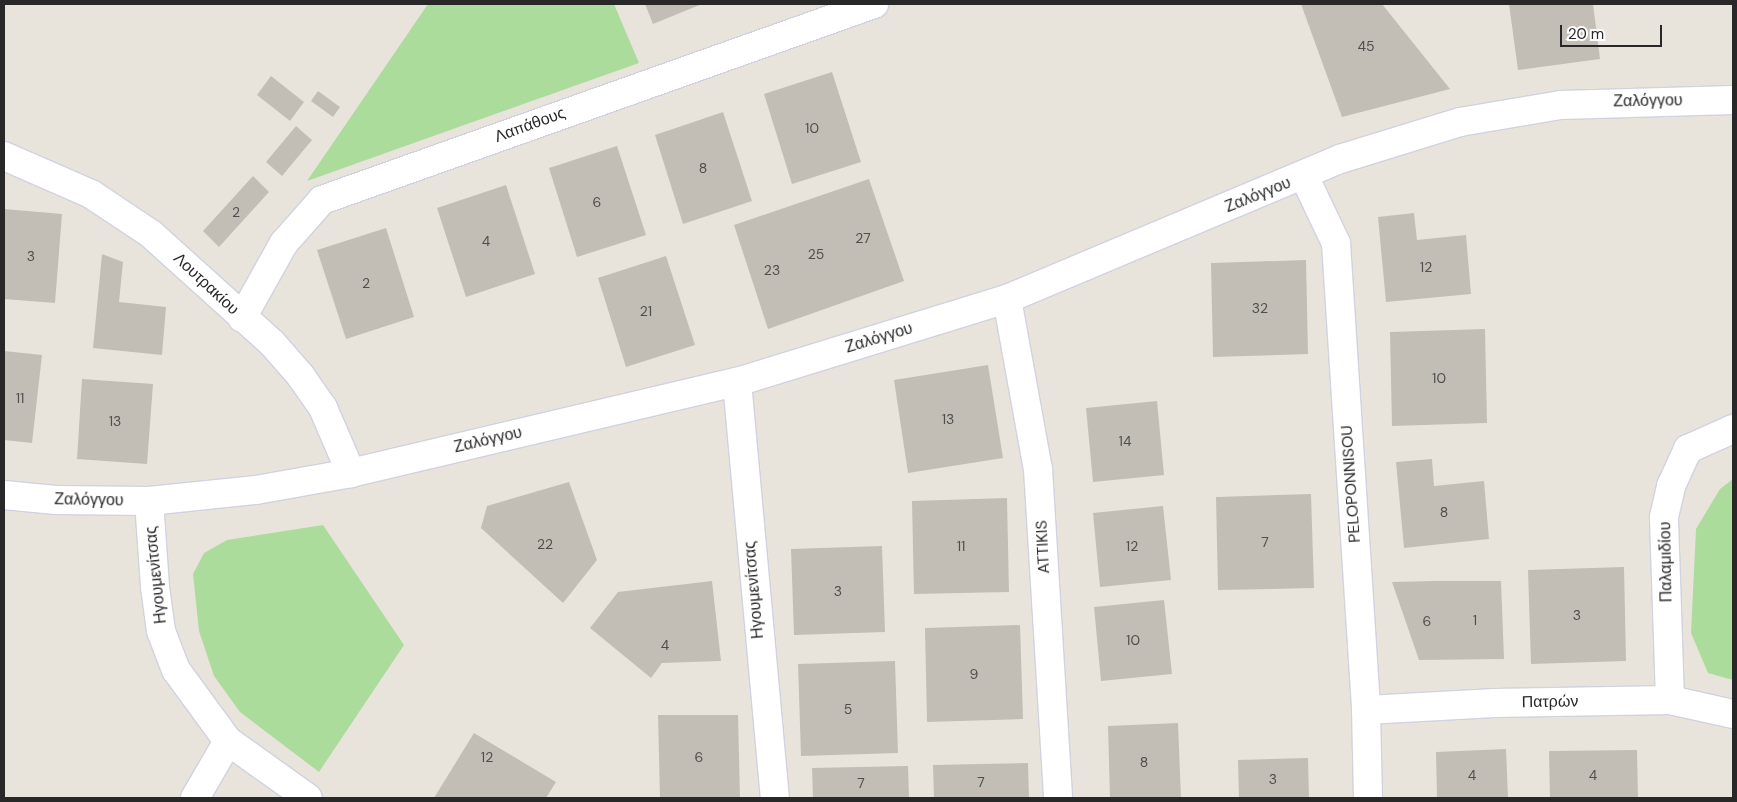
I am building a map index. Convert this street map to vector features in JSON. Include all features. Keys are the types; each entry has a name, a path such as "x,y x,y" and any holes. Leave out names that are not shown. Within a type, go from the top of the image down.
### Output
{"street":[{"name":"Λαπάθους","path":"242,318 284,243 322,200 874,4"},
{"name":"Ζαλόγγου","path":"4,494 56,500 149,500 256,490 351,473 737,382 1007,299 1304,176 1340,159 1460,122 1561,104 1733,100"},
{"name":"Λουτρακίου","path":"4,156 91,194 151,234 242,318 272,343 300,375 330,423 351,473"},
{"name":"PELOPONNISOU","path":"1304,176 1336,244 1366,710 1368,798"},
{"name":"ATTIKIS","path":"1007,299 1038,469 1058,798"},
{"name":"Ηγουμενίτσας","path":"737,382 774,798"},
{"name":"Παλαμιδίου","path":"1670,700 1664,517 1671,486 1688,449 1733,429"},
{"name":"Ηγουμενίτσας","path":"149,500 155,587 161,631 176,670 228,741 308,798"},
{"name":"Πατρών","path":"1366,710 1495,703 1670,700 1733,714"},
{"path":"195,798 228,741"}],"green space":[{"path":"428,4 614,4 639,63 307,181"},
{"path":"1733,479 1733,680 1708,673 1691,633 1696,529 1720,489"},
{"path":"323,525 404,645 319,772 240,712 214,676 199,631 193,574 204,553 227,540"}],"building":[{"path":"645,4 702,4 653,24"},
{"path":"1301,4 1382,4 1450,89 1342,117"},
{"path":"1509,4 1593,4 1600,59 1518,70"},
{"path":"832,72 861,162 792,184 764,94"},
{"path":"271,76 304,102 290,121 257,95"},
{"path":"318,91 340,107 333,117 311,101"},
{"path":"723,112 752,201 683,224 655,135"},
{"path":"296,126 312,140 282,176 266,162"},
{"path":"617,146 646,235 577,257 549,168"},
{"path":"253,176 269,192 219,247 203,231"},
{"path":"869,179 904,281 768,329 734,225"},
{"path":"506,185 535,274 466,297 437,208"},
{"path":"4,209 62,214 55,303 4,299"},
{"path":"1414,213 1417,240 1466,235 1471,294 1386,302 1378,217"},
{"path":"386,228 414,317 346,339 317,250"},
{"path":"102,254 123,262 119,302 166,307 162,355 93,348"},
{"path":"666,256 695,345 626,367 598,278"},
{"path":"1306,260 1308,354 1213,357 1211,263"},
{"path":"1485,329 1487,423 1392,426 1390,332"},
{"path":"4,351 42,355 32,443 4,440"},
{"path":"988,365 1003,458 908,473 894,380"},
{"path":"82,379 153,384 147,464 77,459"},
{"path":"1157,401 1164,475 1093,482 1086,408"},
{"path":"1432,459 1434,486 1484,481 1489,539 1404,548 1396,462"},
{"path":"569,482 597,560 563,603 481,528 487,506"},
{"path":"1311,494 1314,588 1218,590 1216,497"},
{"path":"1007,498 1009,592 914,594 912,501"},
{"path":"1163,506 1171,580 1100,587 1093,513"},
{"path":"882,546 885,632 794,635 791,549"},
{"path":"1624,567 1626,661 1531,664 1528,570"},
{"path":"712,581 721,661 662,663 651,678 590,628 618,592"},
{"path":"1501,581 1504,659 1419,660 1392,582"},
{"path":"1164,600 1172,674 1101,681 1094,607"},
{"path":"1020,625 1023,719 927,722 925,628"},
{"path":"895,661 898,753 801,756 798,664"},
{"path":"658,715 738,715 740,798 660,798"},
{"path":"1178,723 1181,798 1110,798 1108,726"},
{"path":"474,733 556,782 546,798 434,798"},
{"path":"1506,749 1508,798 1437,798 1436,752"},
{"path":"1637,750 1638,798 1550,798 1549,751"},
{"path":"1308,758 1309,798 1239,798 1238,760"},
{"path":"1028,763 1029,798 934,798 933,765"},
{"path":"908,766 909,798 813,798 812,768"}]}
